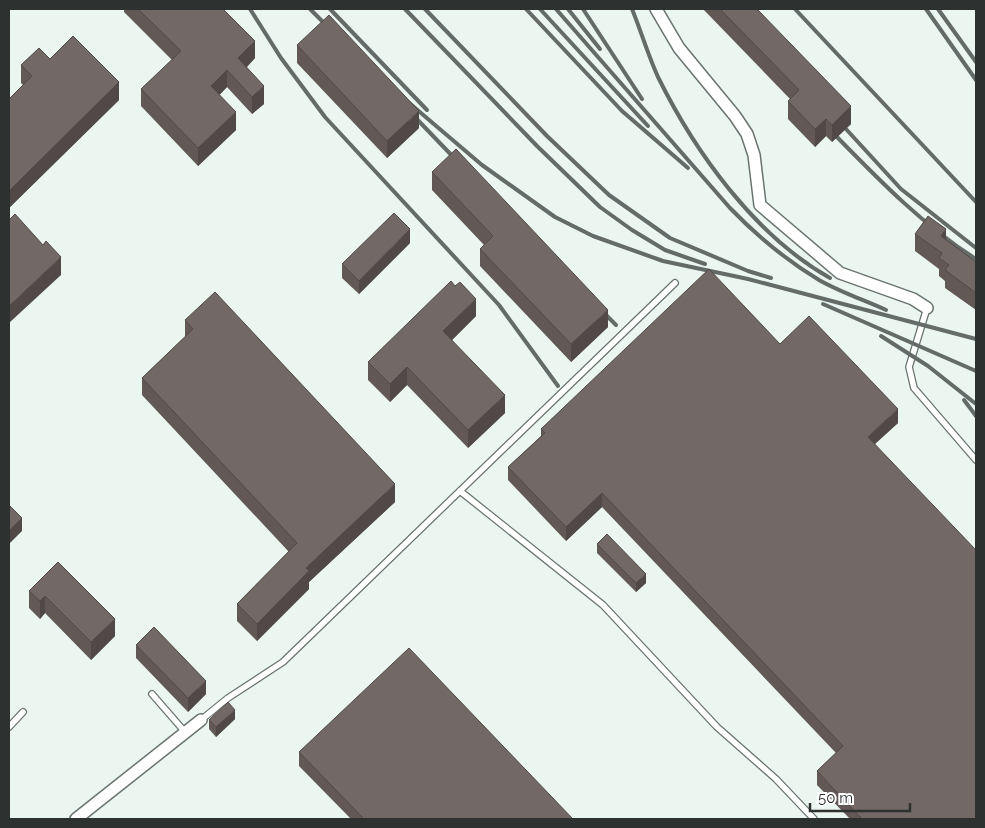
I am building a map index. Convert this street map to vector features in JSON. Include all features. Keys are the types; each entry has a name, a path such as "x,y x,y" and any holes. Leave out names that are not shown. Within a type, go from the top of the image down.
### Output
{"street":[{"path":"656,9 679,48 735,116 747,134 754,154 760,205 840,273 913,299 927,308"},
{"path":"76,819 201,720"}],"lane":[{"path":"201,720 228,698 283,662 675,284"},
{"path":"927,308 909,367 914,388 976,460"},
{"path":"460,491 603,605 717,727 776,779 814,819"},
{"path":"152,694 186,732"},
{"path":"9,727 23,712"}],"building":[{"path":"138,9 223,9 255,41 238,58 264,86 252,97 227,70 211,86 236,112 198,148 141,89 181,51"},
{"path":"720,9 757,9 851,106 832,125 826,119 815,129 788,101 799,90"},
{"path":"329,15 419,111 387,141 297,45"},
{"path":"73,36 119,82 9,191 9,99 32,76 21,65 39,48 50,59"},
{"path":"456,149 608,310 571,344 480,249 493,236 432,172"},
{"path":"394,213 410,229 359,281 342,264"},
{"path":"15,214 43,245 46,241 61,257 9,306 9,220"},
{"path":"928,216 946,229 941,236 976,262 976,293 945,270 949,265 939,258 942,253 915,234"},
{"path":"709,269 780,344 809,316 898,409 868,437 976,550 976,819 862,819 817,771 843,746 602,493 566,527 508,467 545,433 541,429"},
{"path":"451,281 455,286 460,282 476,299 443,331 505,395 468,430 407,367 390,384 368,362"},
{"path":"215,292 395,484 306,568 309,571 257,624 237,604 297,543 142,378 193,329 185,320"},
{"path":"9,505 22,518 9,531"},
{"path":"607,534 646,574 636,583 597,544"},
{"path":"58,562 115,619 91,642 45,596 40,601 29,591"},
{"path":"154,627 206,681 188,698 136,645"},
{"path":"409,648 573,819 364,819 299,752"},
{"path":"228,702 235,710 216,727 209,720"}],"railway":[{"path":"250,9 281,58 325,117 499,305 558,386"},
{"path":"310,9 333,32"},
{"path":"330,9 427,110"},
{"path":"405,9 537,146 600,207 632,230 665,250 705,264"},
{"path":"425,9 547,136 609,195 670,238 748,271 771,278"},
{"path":"526,9 622,111 688,168"},
{"path":"540,9 648,126"},
{"path":"556,9 730,208 751,228 783,256 819,280 886,310"},
{"path":"568,9 600,49"},
{"path":"583,9 642,99"},
{"path":"632,9 658,77 690,134 709,162 752,216 803,260 830,278"},
{"path":"795,9 976,202"},
{"path":"926,9 976,80"},
{"path":"938,9 976,62"},
{"path":"408,102 482,165 555,217 593,236 663,261 748,279 976,339"},
{"path":"411,113 459,163"},
{"path":"846,129 901,189 976,248"},
{"path":"837,137 886,186 938,232 976,259"},
{"path":"823,304 976,371"},
{"path":"598,307 616,325"},
{"path":"881,336 928,366 976,404"},
{"path":"964,400 976,416"}]}
